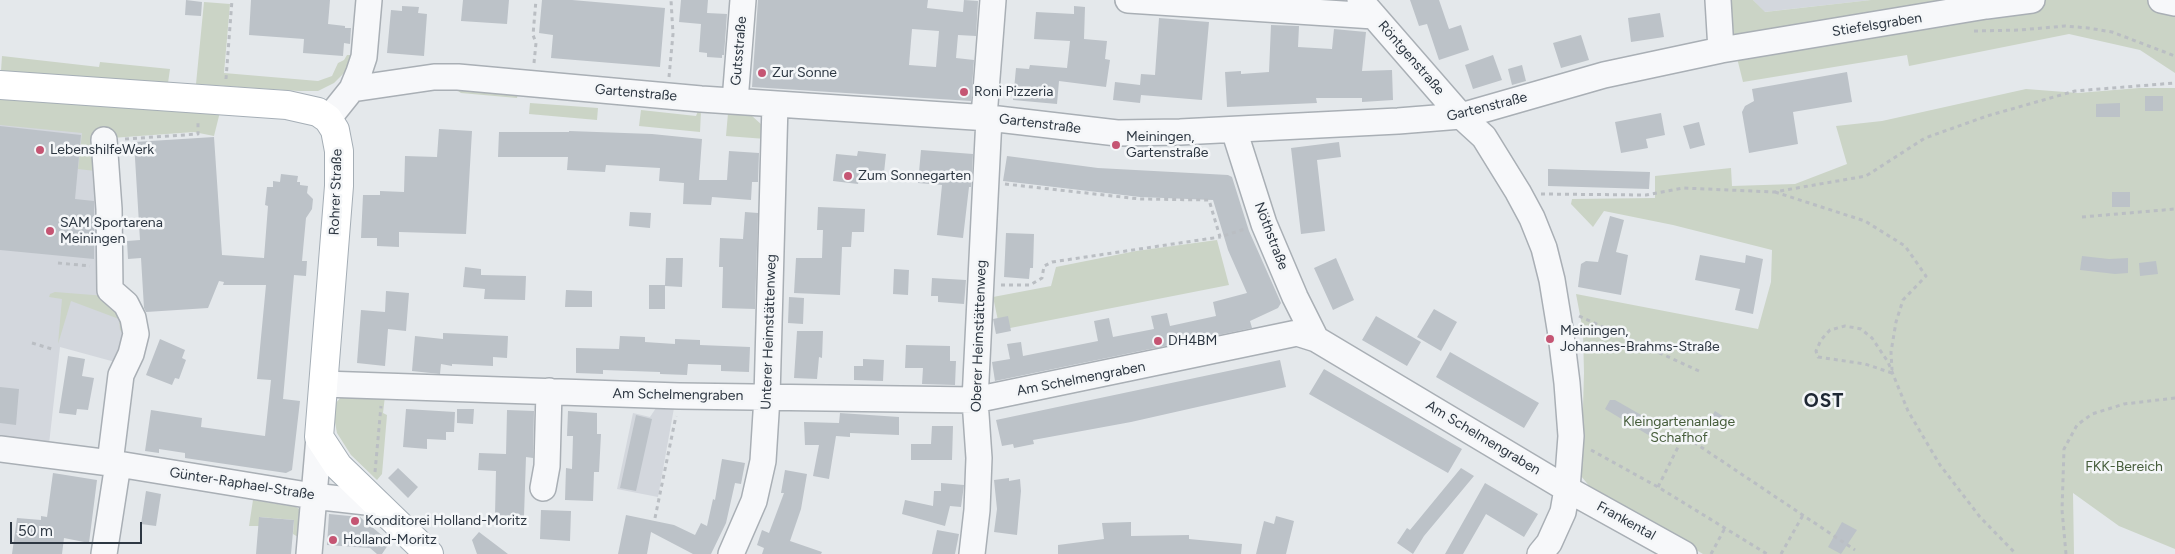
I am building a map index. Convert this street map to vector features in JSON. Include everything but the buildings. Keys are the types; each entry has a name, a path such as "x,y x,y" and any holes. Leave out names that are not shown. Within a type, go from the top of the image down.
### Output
{"main road":[{"path":"0,85 287,105 318,112 328,119"},
{"name":"Rohrer Straße","path":"319,437 339,186 339,151 335,130 328,119"},
{"path":"319,437 338,466 429,554"}],"street":[{"path":"328,119 352,89 364,57 369,0"},
{"name":"Gutsstraße","path":"735,101 743,0"},
{"name":"Oberer Heimstättenweg","path":"972,554 980,458 975,400 993,0"},
{"path":"1128,0 1367,8"},
{"path":"1718,0 1721,50"},
{"name":"Stiefelsgraben","path":"1721,50 2032,0"},
{"path":"2161,0 2175,3"},
{"name":"Röntgenstraße","path":"1367,8 1461,116 1484,137 1518,192 1532,218 1544,248 1557,307 1567,384 1571,436 1567,489 1563,512 1550,543 1540,554"},
{"name":"Gartenstraße","path":"352,89 434,77 458,77 667,96 987,118 1116,133 1234,130 1461,116 1604,76 1721,50"},
{"name":"Unterer Heimstättenweg","path":"731,554 757,491 764,451 775,104"},
{"name":"Nöthstraße","path":"1234,130 1264,224 1295,297 1316,339"},
{"path":"104,140 109,209 110,290 126,304 133,318 136,334 131,354 121,375 104,554"},
{"name":"Am Schelmengraben","path":"323,384 679,396 975,400 1297,333 1316,339 1567,489"},
{"path":"543,488 546,466 549,391"},
{"path":"308,554 319,437"},
{"name":"Günter-Raphael-Straße","path":"0,449 114,463 313,496 367,496"},
{"name":"Frankental","path":"1567,489 1684,554"}],"path":[{"path":"227,61 232,0"},
{"path":"532,84 536,43 533,35 536,0"},
{"path":"667,96 673,34 671,0"},
{"path":"1973,31 2020,30 2065,26 2088,28 2112,32 2175,56"},
{"path":"1518,192 1646,195 1683,188 1774,192 1866,176 1925,138 1987,116 2075,91 2175,83"},
{"path":"104,140 198,134"},
{"path":"985,182 1140,199 1210,200 1220,237"},
{"path":"1774,192 1865,221 1905,246 1926,276 1903,300 1892,344 1892,373"},
{"path":"2082,217 2175,209"},
{"path":"981,286 1030,285 1042,278 1044,266 1052,262 1220,237 1264,224"},
{"path":"58,263 89,266"},
{"path":"1557,307 1699,371"},
{"path":"1892,373 1865,364 1818,358 1816,351 1821,340 1830,330 1845,326 1861,329 1880,348 1892,373 1908,411 1940,465 1980,517 2016,554"},
{"path":"32,343 52,349"},
{"path":"367,496 375,474 384,385"},
{"path":"2066,554 2062,510 2064,449 2077,425 2092,414 2124,404 2173,398 2175,392"},
{"path":"655,518 679,396"},
{"path":"1686,419 1680,433 1855,550"},
{"path":"1658,487 1684,435"},
{"path":"1571,436 1583,445 1658,487 1767,554"},
{"path":"1781,554 1803,515"},
{"path":"1711,554 1725,528"}],"shaded area":[{"path":"1753,0 1871,0 1764,12"},
{"path":"0,121 102,132 129,334 115,362 60,347 49,444 0,438"},
{"path":"656,408 674,408 658,497 617,489 633,413 650,417"}],"green space":[{"path":"1727,0 1753,0 1765,12 1871,0 2175,0 2175,73 2140,50 2069,34 1909,66 1907,55 1743,82 1732,38"},
{"path":"204,2 230,4 224,73 318,81 332,76 338,63 344,60 347,55 353,55 346,71 334,83 318,91 196,84"},
{"path":"2,56 99,67 100,62 170,69 168,83 1,71"},
{"path":"451,86 518,91 517,98 461,93"},
{"path":"2139,88 2175,88 2175,549 2119,526 2073,493 2074,554 1703,554 1590,487 1581,476 1584,373 1583,331 1576,294 1758,329 1771,282 1772,250 1673,225 1604,211 1593,227 1571,204 1572,199 1655,198 1655,176 1731,168 1732,186 1795,184 1847,164 1836,126 1882,121 2026,89 2078,93"},
{"path":"0,97 220,112 214,136 194,132 98,139 95,171 78,169 82,133 0,125"},
{"path":"530,103 598,108 597,120 529,114"},
{"path":"641,110 696,116 698,111 701,111 700,132 639,126"},
{"path":"728,113 752,116 762,125 766,139 726,136"},
{"path":"1217,240 1229,285 1000,330 993,297 1051,286 1056,267 1136,251"},
{"path":"55,292 106,296 120,308 123,333 120,330 119,319 71,301 58,344 62,299 49,297 50,294"},
{"path":"342,396 385,396 383,413 387,415 382,474 377,480 351,455 337,433 333,412 334,405"},
{"path":"253,500 296,507 301,510 298,537 293,534 294,520 260,517 259,526 249,526"}],"place":[{"name":"Zur Sonne","path":"762,73"},
{"name":"Roni Pizzeria","path":"964,92"},
{"name":"Meiningen, Gartenstraße","path":"1116,145"},
{"name":"LebenshilfeWerk","path":"40,150"},
{"name":"Zum Sonnegarten","path":"848,176"},
{"name":"SAM Sportarena Meiningen","path":"50,231"},
{"name":"Meiningen, Johannes-Brahms-Straße","path":"1550,339"},
{"name":"DH4BM","path":"1158,341"},
{"name":"Konditorei Holland-Moritz","path":"355,521"},
{"name":"Holland-Moritz","path":"333,540"}],"district":[{"name":"OST","path":"1824,401"}],"park label":[{"name":"Kleingartenanlage Schafhof","path":"1679,430"},
{"name":"FKK-Bereich","path":"2124,467"}]}
